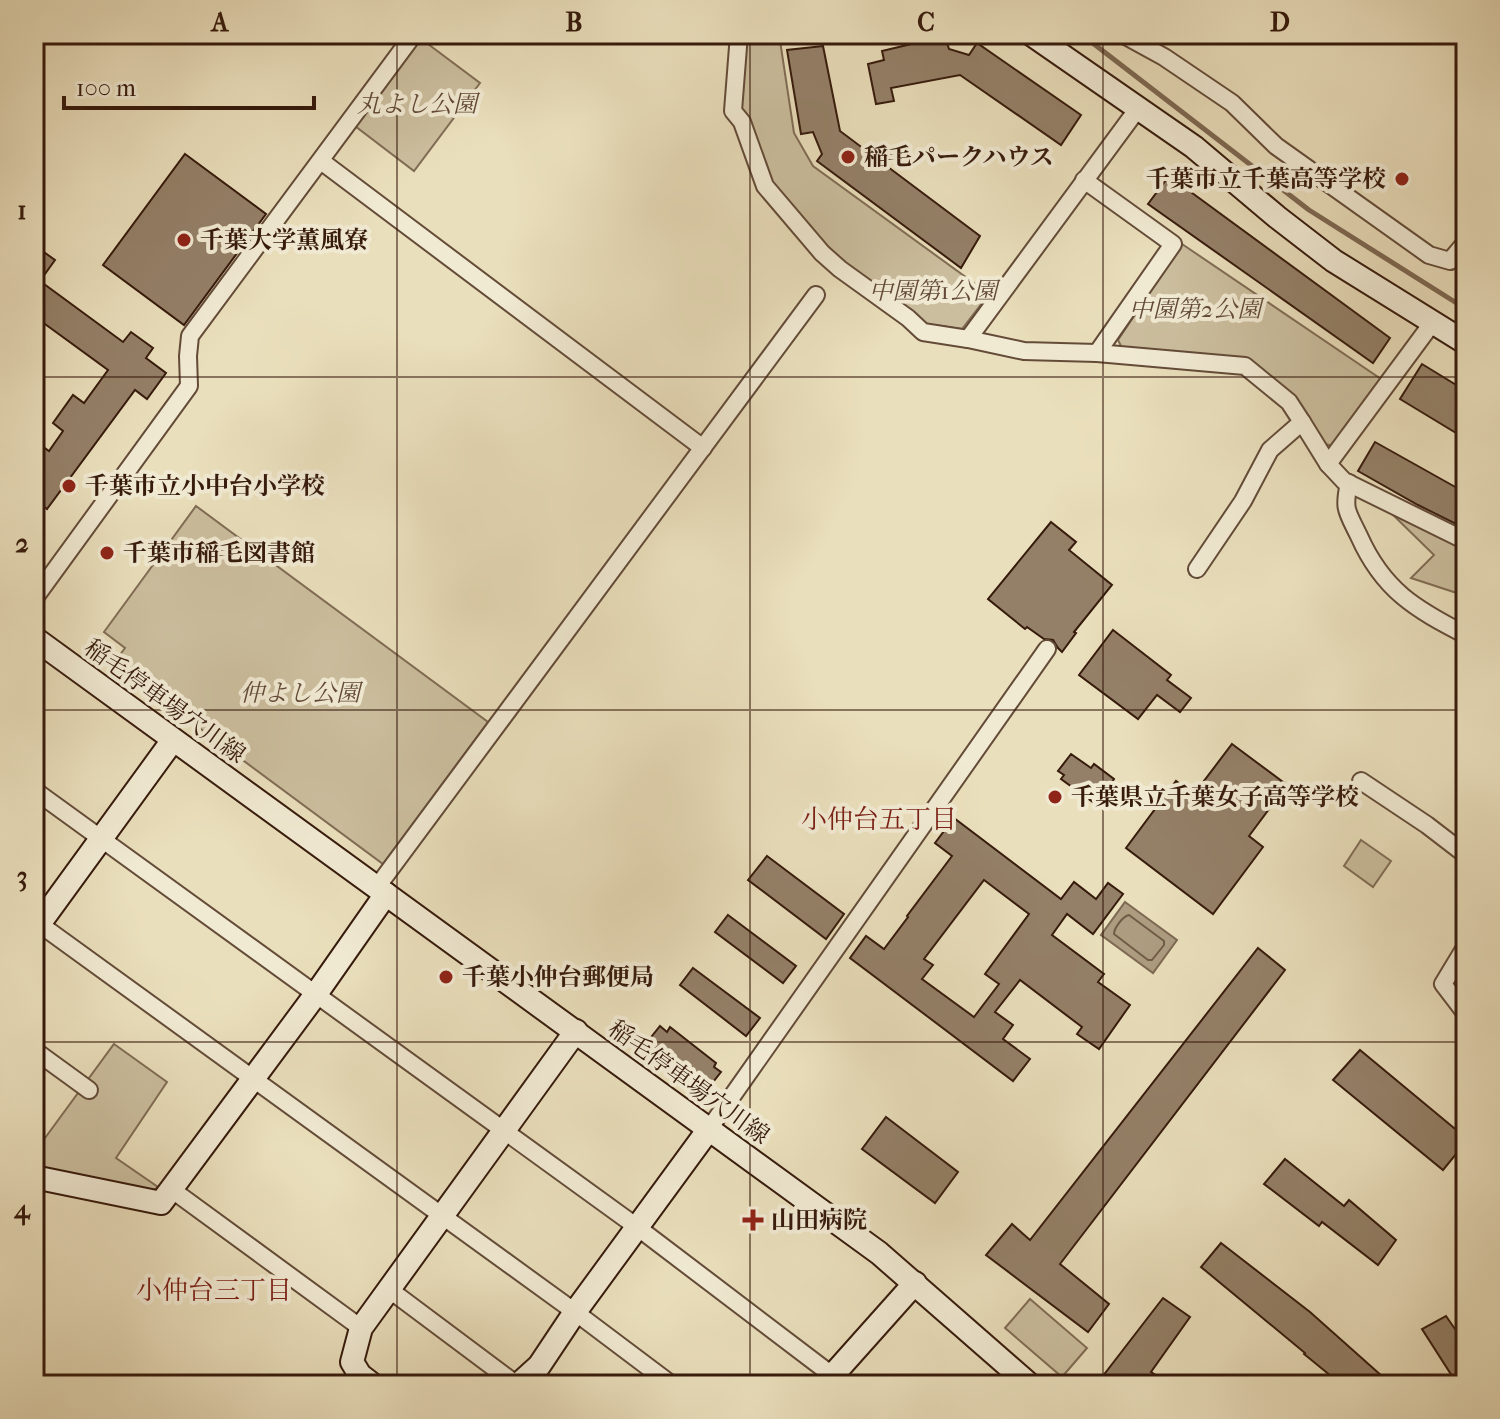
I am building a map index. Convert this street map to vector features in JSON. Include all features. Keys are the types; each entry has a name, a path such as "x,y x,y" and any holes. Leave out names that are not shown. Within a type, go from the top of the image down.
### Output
{"street":[{"path":"34,599 189,386 190,336 414,34"},
{"path":"739,34 733,111 742,122 765,186 822,253 923,332 1024,351 1097,353 1245,366 1289,402 1328,464 1344,481 1466,541"},
{"path":"1031,34 1194,147 1334,261 1466,343"},
{"path":"1122,34 1164,57 1232,103 1276,146 1429,255 1450,261 1466,242"},
{"path":"968,339 1139,107"},
{"path":"321,161 703,448"},
{"path":"1084,180 1173,244 1097,353"},
{"path":"34,1177 161,1203 316,994 382,890 816,295"},
{"path":"1328,464 1433,322"},
{"path":"1197,569 1243,501 1270,450 1302,422"},
{"path":"1349,483 1344,504 1378,571 1409,602 1466,635"},
{"name":"稲毛停車場穴川線","path":"34,638 879,1253 1030,1385"},
{"path":"390,1290 517,1385 539,1366 1047,649"},
{"path":"173,740 36,925 672,1385"},
{"path":"1361,781 1466,855"},
{"path":"34,790 637,1227 834,1382 915,1283"},
{"path":"1466,946 1443,984 1466,1014"},
{"path":"373,1385 360,1375 352,1362 361,1328 576,1031"},
{"path":"34,1050 89,1090"},
{"path":"171,1189 361,1328"}],"green space":[{"name":"中園第1公園","path":"750,34 779,34 794,133 813,166 989,294 962,329 927,324 842,262 771,184 740,112 742,44"},
{"name":"丸よし公園","path":"420,38 480,83 414,171 355,126"},
{"name":"中園第2公園","path":"1182,244 1381,379 1335,446 1324,444 1243,359 1122,348 1118,340"},
{"name":"仲よし公園","path":"196,506 488,722 383,864 113,664 125,648 104,632"},
{"path":"1386,508 1466,546 1466,596 1411,578 1434,555"},
{"path":"1361,840 1391,861 1373,887 1344,866"},
{"path":"114,1044 167,1082 116,1158 158,1187 147,1195 34,1169 34,1153"},
{"path":"1030,1299 1087,1348 1062,1377 1005,1328"}],"water":[{"path":"1125,902 1177,940 1153,973 1101,935"}],"building":[{"name":"稲毛パークハウス","path":"945,36 949,49 969,55 977,43 1081,115 1061,145 960,75 891,88 894,101 876,104 868,64 884,60 882,51"},
{"name":"稲毛パークハウス","path":"823,46 840,131 980,236 961,268 817,161 822,154 813,132 801,134 787,50"},
{"name":"千葉大学薫風寮","path":"185,154 266,214 184,325 103,265"},
{"path":"1169,176 1390,338 1373,363 1148,204"},
{"path":"34,245 55,260 40,281 123,342 131,332 153,348 146,358 166,373 147,399 135,390 47,509 34,499 34,452 39,444 49,451 63,431 53,423 73,395 84,403 108,370 34,316"},
{"path":"1422,364 1466,391 1466,439 1400,399"},
{"path":"1375,442 1466,493 1466,529 1358,471"},
{"path":"1051,522 1076,542 1069,550 1112,585 1062,652 1053,640 1044,639 1027,627 1025,629 988,599"},
{"path":"1113,630 1171,675 1167,680 1191,698 1180,712 1157,695 1138,719 1079,675"},
{"path":"1232,744 1287,785 1249,836 1263,847 1213,914 1126,848 1176,781 1194,794"},
{"path":"1071,754 1091,768 1094,764 1114,779 1097,805 1061,779 1064,775 1058,771"},
{"path":"954,818 1061,899 1074,882 1096,899 1108,883 1123,894 1093,934 1067,914 1052,935 1104,974 1098,982 1130,1005 1099,1049 1077,1034 1082,1027 1020,980 995,1012 1013,1025 1003,1039 1030,1059 1013,1081 850,958 866,936 884,949 908,917 952,856 935,843","holes":["984,880 1029,914 985,974 999,984 974,1017 922,979 933,965 924,959"]},
{"path":"767,856 844,914 826,939 748,880"},
{"path":"728,915 796,966 783,983 715,932"},
{"path":"1258,948 1285,970 1060,1264 1109,1304 1088,1332 986,1255 1012,1224 1030,1240"},
{"path":"693,968 760,1018 746,1036 680,985"},
{"path":"660,1026 667,1032 670,1027 716,1063 714,1067 721,1072 709,1087 648,1041"},
{"path":"1360,1050 1466,1138 1443,1170 1333,1080"},
{"path":"886,1117 958,1172 935,1203 862,1149"},
{"path":"1285,1159 1344,1206 1349,1200 1396,1240 1378,1265 1322,1222 1319,1226 1264,1184"},
{"path":"1221,1243 1310,1312 1392,1385 1342,1385 1304,1354 1201,1267"},
{"path":"1163,1298 1190,1317 1151,1372 1172,1385 1096,1385"},
{"path":"1446,1316 1466,1345 1466,1371 1454,1379 1422,1329"}],"waterway":[{"path":"1081,34 1309,210 1466,309"}],"place":[{"name":"稲毛パークハウス","path":"848,157"},
{"name":"千葉市立千葉高等学校","path":"1402,179"},
{"name":"千葉大学薫風寮","path":"184,240"},
{"name":"千葉市立小中台小学校","path":"69,486"},
{"name":"千葉市稲毛図書館","path":"107,553"},
{"name":"千葉県立千葉女子高等学校","path":"1055,797"},
{"name":"千葉小仲台郵便局","path":"446,977"},
{"name":"山田病院","path":"753,1220"}],"district":[{"name":"小仲台五丁目","path":"879,819"},
{"name":"小仲台三丁目","path":"214,1290"}]}
